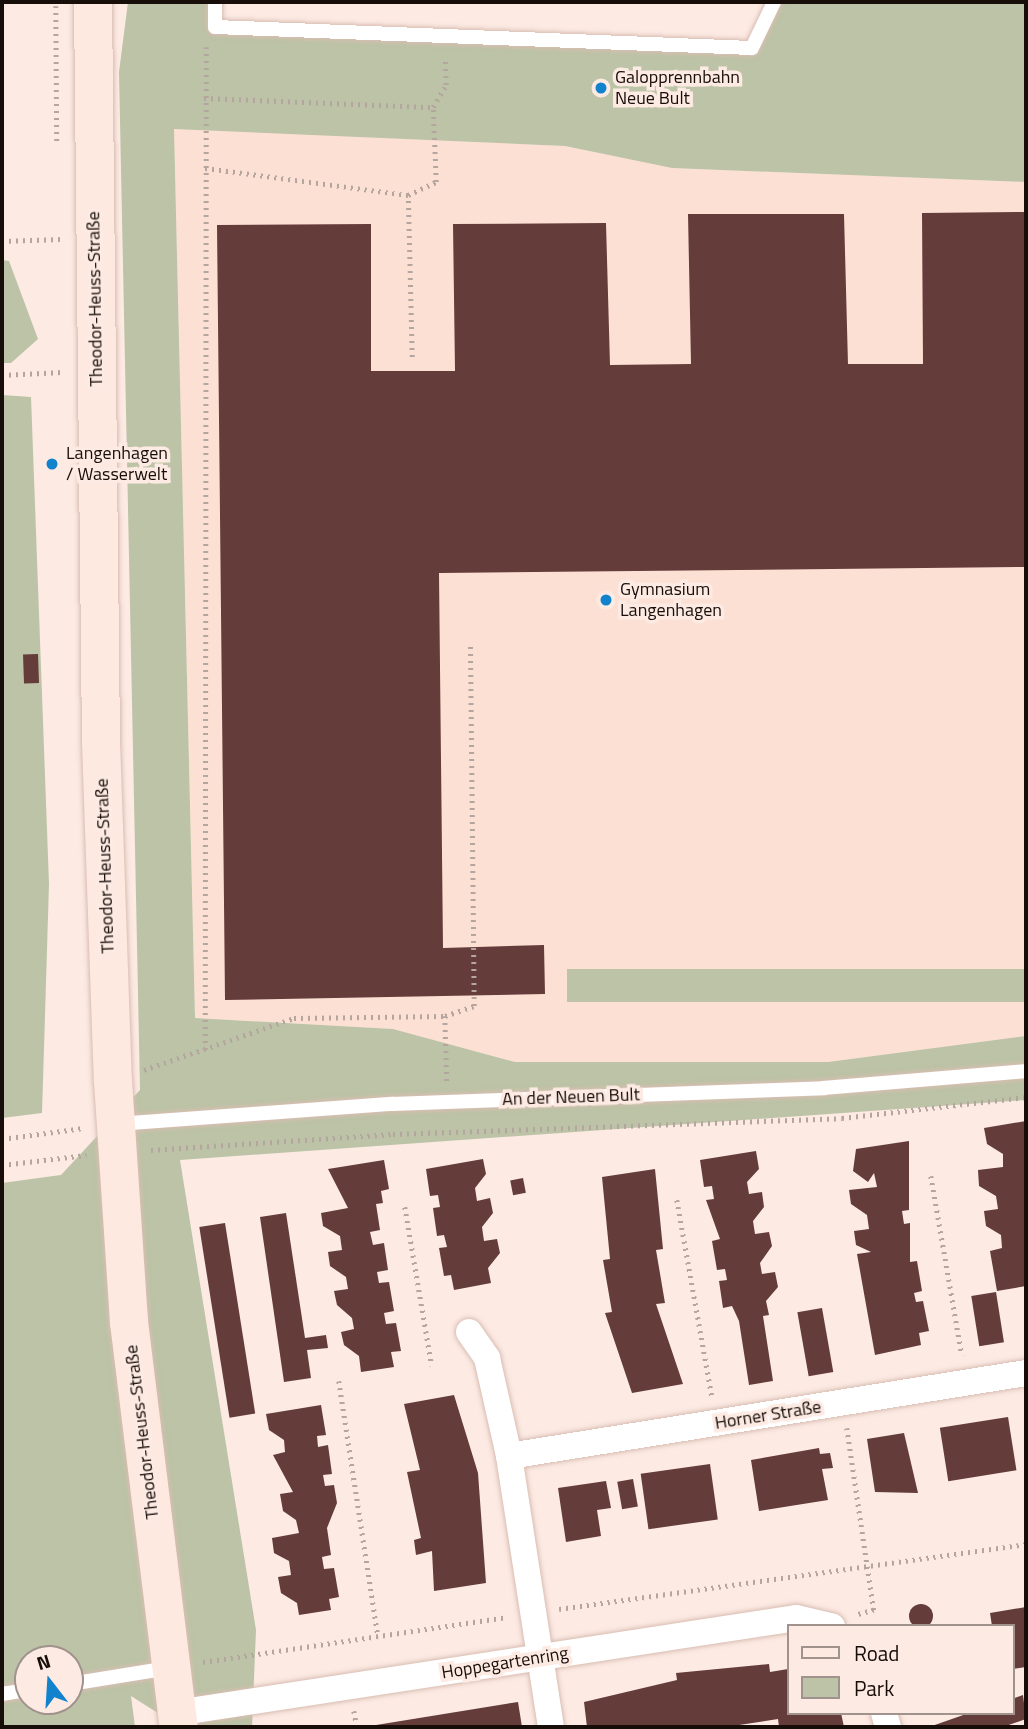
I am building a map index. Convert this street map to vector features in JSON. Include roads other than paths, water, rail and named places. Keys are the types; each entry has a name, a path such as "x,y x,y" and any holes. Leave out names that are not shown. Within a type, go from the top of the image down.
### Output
{"street":[{"name":"Theodor-Heuss-Straße","path":"93,2 101,742 116,1138 170,1668 178,1720"},
{"path":"469,1332 487,1358 509,1456 551,1727"},
{"name":"Horner Straße","path":"509,1456 967,1385 1026,1373"},
{"name":"Hoppegartenring","path":"178,1720 540,1658 796,1618 830,1624"}],"lane":[{"path":"215,2 215,27 752,48 774,2"},
{"name":"An der Neuen Bult","path":"116,1138 448,1101 824,1088 1026,1071"},
{"path":"84,1682 170,1668"}],"place":[{"name":"Galopprennbahn Neue Bult","path":"601,88"},
{"name":"Langenhagen / Wasserwelt","path":"52,464"},
{"name":"Gymnasium Langenhagen","path":"606,600"}]}
